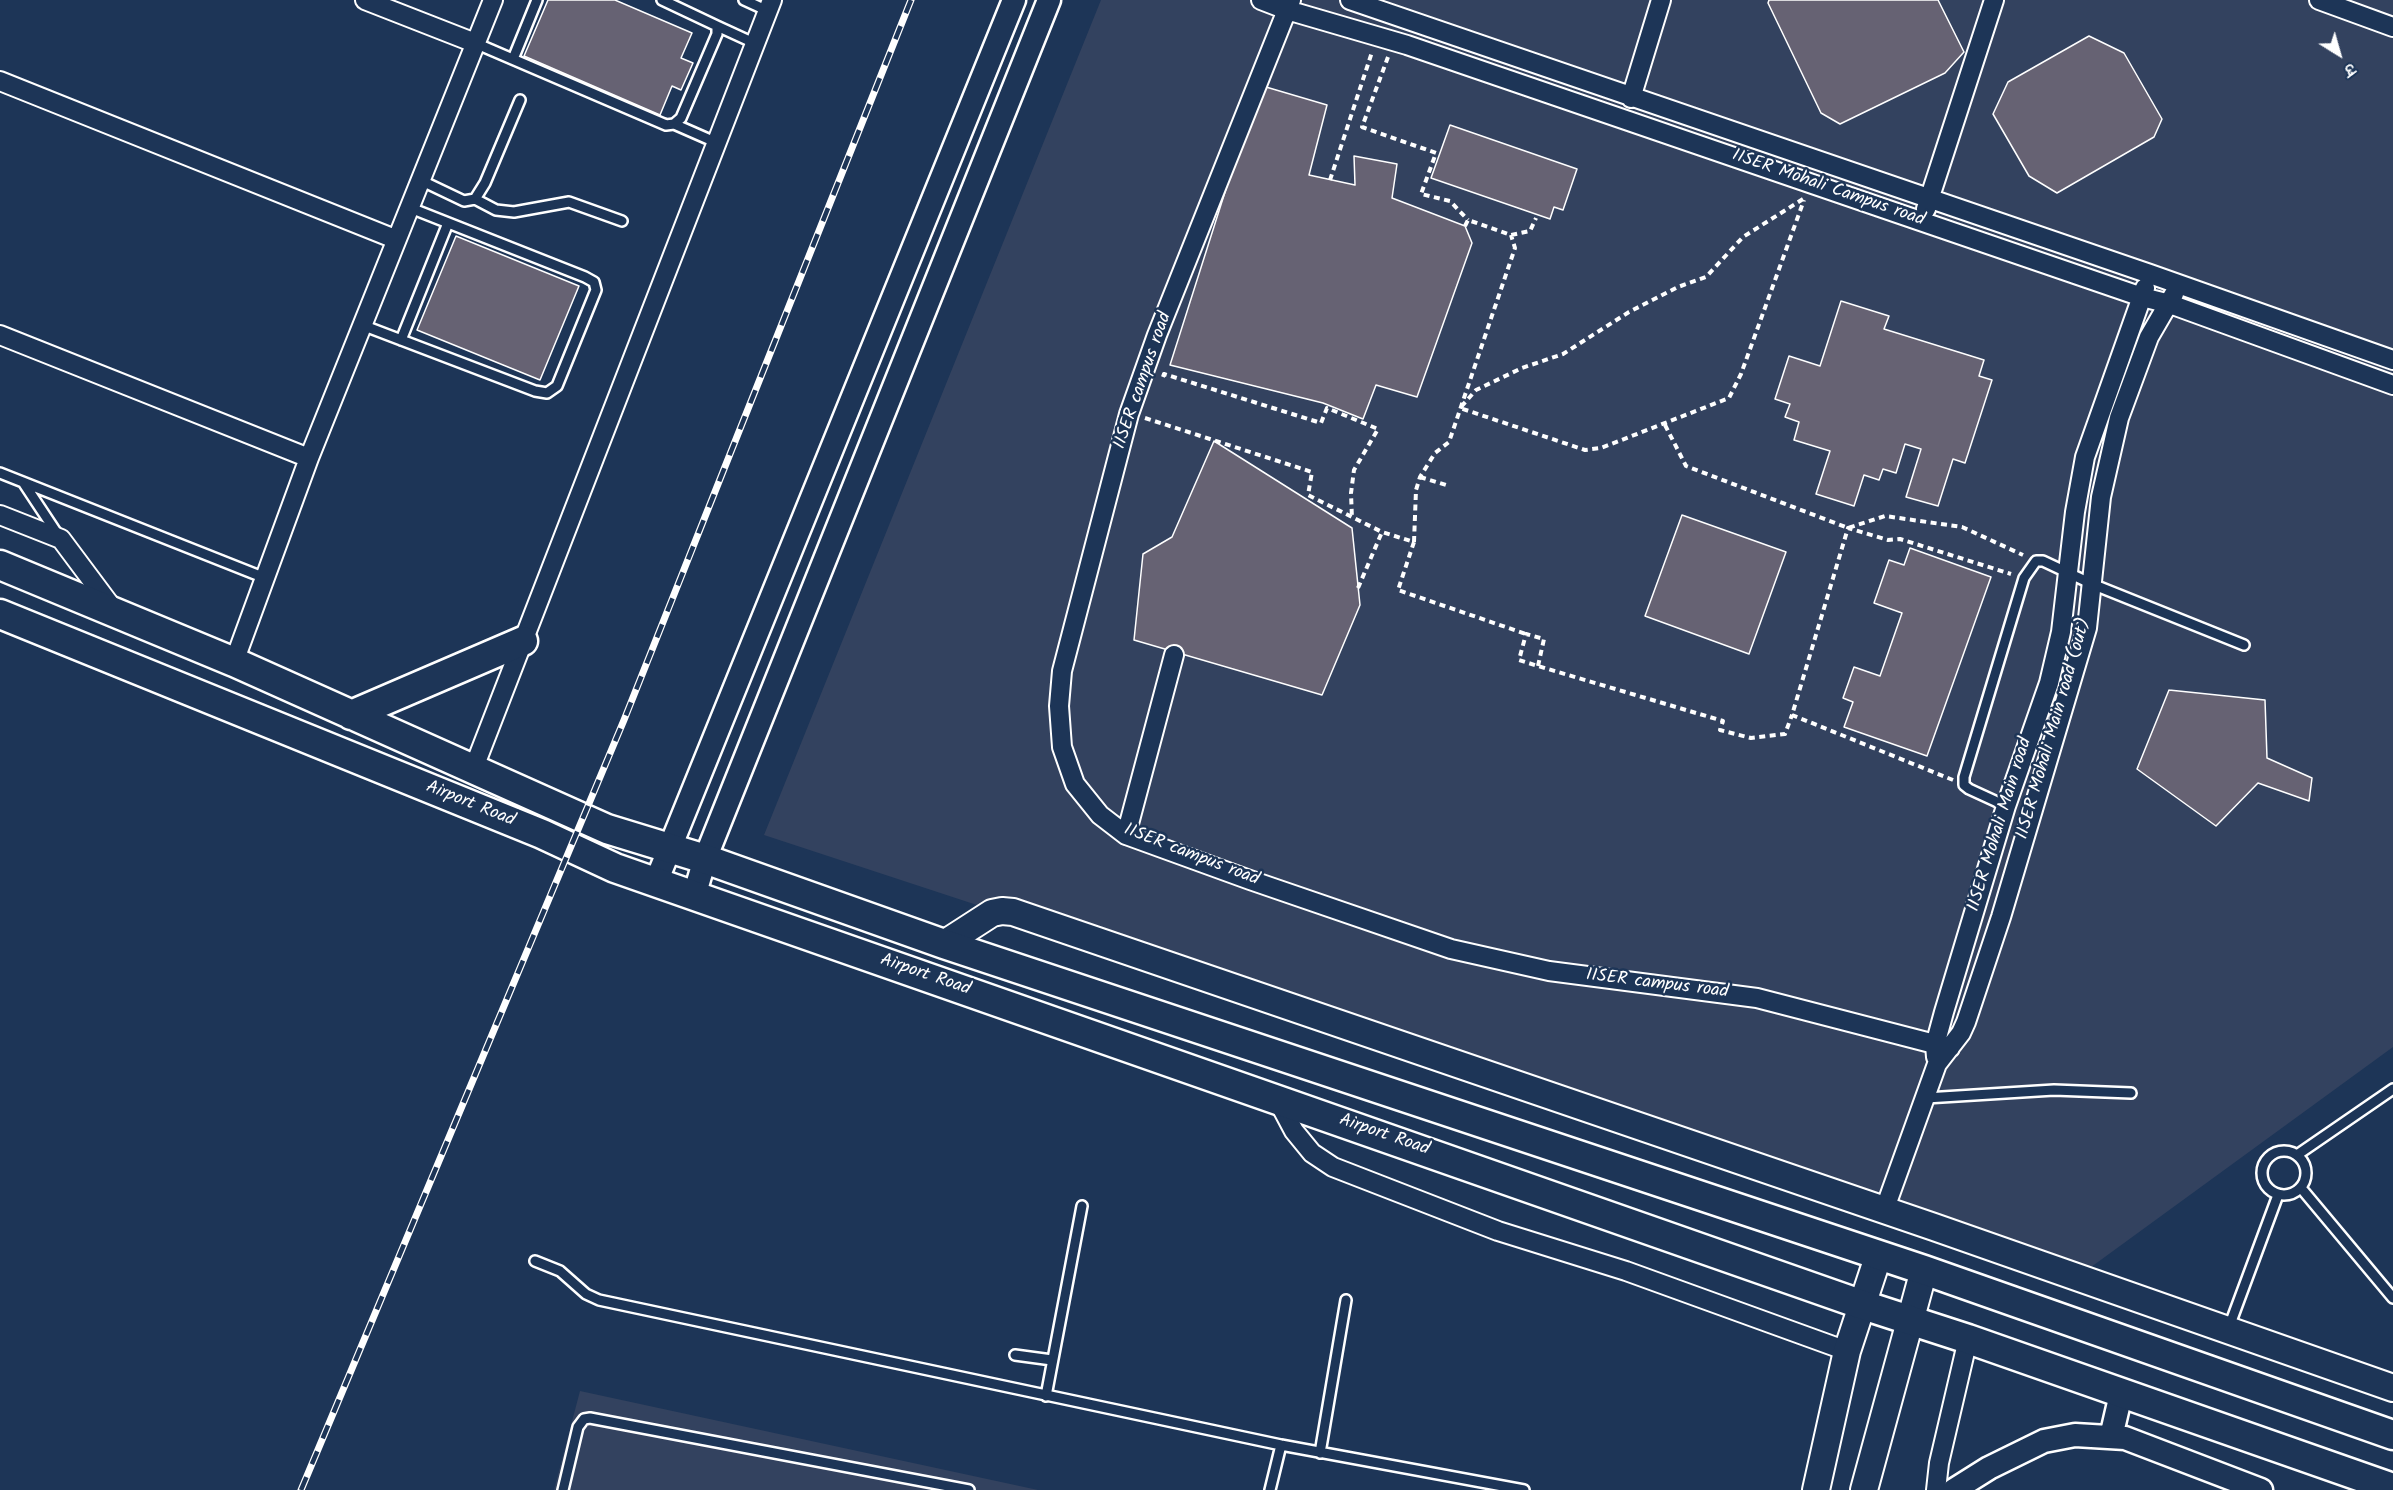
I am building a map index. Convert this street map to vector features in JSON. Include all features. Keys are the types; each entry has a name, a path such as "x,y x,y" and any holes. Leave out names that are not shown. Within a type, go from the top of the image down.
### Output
{"main road":[{"path":"0,565 234,662 607,829 705,859 944,944 1878,1257 1924,1270 2393,1435"},
{"name":"Airport Road","path":"0,614 532,830 615,868 2393,1488"},
{"path":"351,715 523,641"},
{"path":"944,944 992,913 1002,910 1013,912 2393,1388"},
{"path":"1816,1490 1847,1351 1878,1257"},
{"path":"1864,1490 1924,1270"}],"street":[{"path":"365,0 475,43"},
{"path":"234,662 309,458 395,239 493,0"},
{"path":"656,882 672,849 1014,0"},
{"path":"694,896 705,859 1049,0"},
{"name":"IISER Mohali Campus road","path":"1262,0 1289,5 2142,297 2170,304 2393,386"},
{"name":"IISER Mohali Campus road","path":"1350,0 2179,284 2393,360"},
{"path":"1631,98 1661,0"},
{"path":"1922,222 1994,0"},
{"path":"2319,0 2393,27"},
{"path":"473,770 770,5"},
{"name":"IISER campus road","path":"1289,5 1157,335 1138,416 1062,671 1059,706 1062,747 1076,784 1100,815 1126,834 1250,880 1451,949 1549,971 1757,998 1943,1047"},
{"path":"0,81 395,239"},
{"name":"IISER Mohali Main road","path":"1926,1098 1943,1047 2006,806 2049,683 2061,632 2070,574 2078,494 2085,457 2150,274"},
{"name":"IISER Mohali Main road (out)","path":"1943,1047 1966,1022 2001,917 2079,659 2087,628 2101,497 2119,418 2149,337 2170,304 2179,284"},
{"path":"0,335 309,458"},
{"path":"0,515 61,539 116,613"},
{"path":"1126,834 1174,655"},
{"path":"1884,1211 1910,1133 1926,1098"},
{"path":"1277,1099 1294,1131 1312,1153 1333,1167 1498,1231 1626,1271 1847,1351"},
{"path":"1936,1490 1939,1463 1968,1339"},
{"path":"2111,1437 2121,1394"},
{"path":"1954,1490 1989,1468 2044,1442 2075,1435 2125,1438 2261,1490"}],"lane":[{"path":"513,59 537,0"},
{"path":"662,0 754,43"},
{"path":"744,0 770,5"},
{"path":"674,124 681,118 717,34 717,26"},
{"path":"475,43 666,125 674,124 715,142"},
{"path":"475,199 520,100"},
{"path":"420,180 464,201 475,199 496,210 514,212 569,202 622,221"},
{"path":"362,325 535,391 547,393 557,386 596,290 594,282 585,277 408,207"},
{"path":"401,340 448,223"},
{"path":"0,472 265,578"},
{"path":"23,482 61,539"},
{"path":"2006,806 1964,784 1964,777 2024,578 2036,561 2043,561 2092,584 2244,645"},
{"path":"2297,1155 2393,1089"},
{"path":"1926,1098 2054,1090 2131,1093"},
{"path":"2284,1150 2297,1155 2302,1160 2306,1174 2301,1188 2290,1194 2278,1195 2266,1187 2263,1181 2263,1167 2270,1155 2284,1150"},
{"path":"2301,1188 2393,1298"},
{"path":"2228,1331 2278,1195"},
{"path":"1046,1396 1082,1206"},
{"path":"535,1261 560,1271 586,1294 599,1300 1281,1445 1524,1490"},
{"path":"1320,1453 1346,1300"},
{"path":"1015,1354 1052,1360"},
{"path":"563,1490 578,1427 584,1419 590,1418 969,1490"},
{"path":"1270,1490 1281,1445"}],"path":[{"path":"1330,180 1372,51 1400,60"},
{"path":"1388,56 1362,127 1436,153 1421,194 1450,201 1468,220 1511,234 1530,231 1536,218"},
{"path":"1794,194 1805,197"},
{"path":"1460,408 1476,390 1522,368 1563,354 1678,286 1706,277 1743,237 1805,197"},
{"path":"1460,408 1585,450 1601,448 1665,425 1729,398 1805,197"},
{"path":"1465,226 1468,220"},
{"path":"1511,234 1515,248 1449,442 1435,453 1420,477 1416,490 1414,542 1398,590 1544,639 1538,666"},
{"path":"1160,383 1164,374 1321,423 1327,408 1378,429 1354,470 1351,493 1352,519"},
{"path":"1138,416 1150,410"},
{"path":"1138,416 1312,472 1308,495 1352,519 1414,542"},
{"path":"1665,425 1686,466 1848,528 1888,540 1900,539 2024,578"},
{"path":"1420,477 1446,485"},
{"path":"1848,528 1885,516 1962,527 2036,561"},
{"path":"1526,634 1519,660 1723,721 1720,729 1750,738 1785,734 1848,528"},
{"path":"1358,588 1382,532"},
{"path":"1792,715 1964,784"}],"shaded area":[{"path":"1101,0 2393,0 2393,1047 2087,1270 764,835"},
{"path":"580,1391 1038,1490 554,1490"}],"building":[{"path":"548,0 615,0 692,33 681,58 693,63 681,90 672,86 660,115 524,56"},
{"path":"1769,0 1938,0 1964,52 1945,73 1840,124 1821,113 1768,3"},
{"path":"2089,36 2124,53 2162,119 2154,137 2057,193 2029,176 1993,114 2008,82"},
{"path":"1266,87 1327,105 1309,175 1355,185 1354,156 1397,164 1392,198 1465,226 1472,243 1417,397 1376,385 1363,419 1323,403 1170,365 1239,148"},
{"path":"1450,125 1577,169 1563,210 1554,207 1550,219 1431,178"},
{"path":"456,236 579,286 540,380 417,330"},
{"path":"1841,301 1889,316 1884,329 1984,360 1979,376 1992,380 1965,463 1953,459 1938,506 1906,497 1921,449 1905,444 1896,473 1883,469 1879,480 1864,475 1854,506 1816,494 1830,451 1794,440 1799,422 1785,417 1790,404 1775,399 1789,356 1820,366"},
{"path":"1214,441 1352,528 1360,605 1322,695 1134,640 1143,554 1172,537"},
{"path":"1682,515 1786,552 1749,654 1645,616"},
{"path":"1910,548 1991,577 1927,756 1844,727 1853,702 1843,698 1854,667 1880,676 1902,613 1874,603 1889,560 1904,565"},
{"path":"2169,690 2265,700 2267,758 2312,778 2309,801 2258,783 2216,826 2137,769"}],"railway":[{"path":"301,1490 624,720 911,0"}]}
